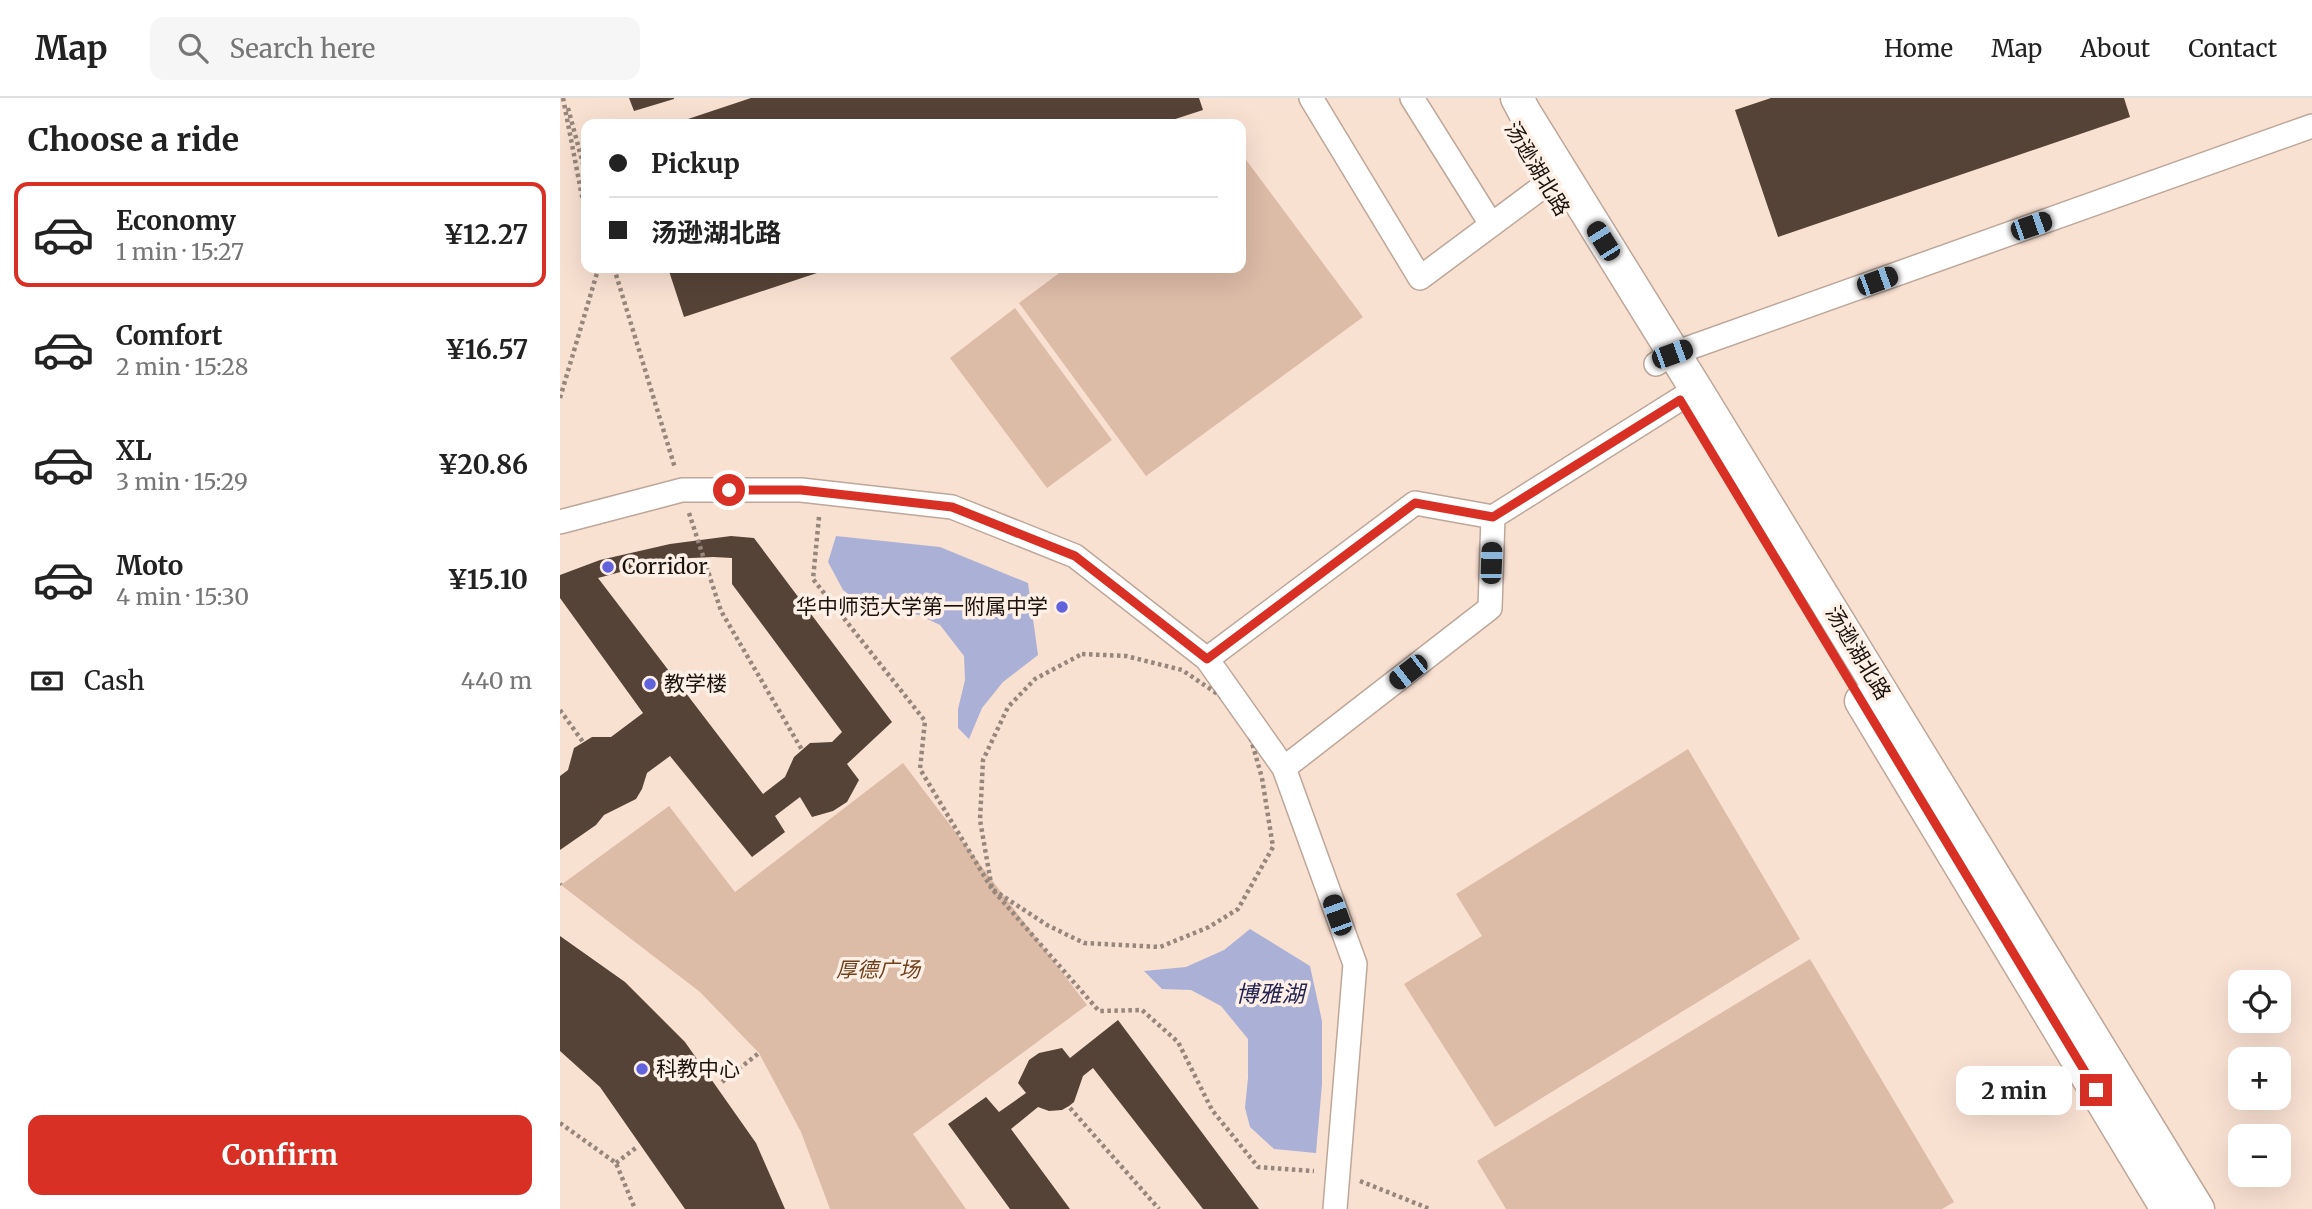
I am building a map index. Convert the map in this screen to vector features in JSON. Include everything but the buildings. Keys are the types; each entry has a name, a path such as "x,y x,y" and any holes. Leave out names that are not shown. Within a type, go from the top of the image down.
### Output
{"main road":[{"name":"汤逊湖北路","path":"1496,98 1508,122 1553,178 2198,1209"},
{"name":"汤逊湖北路","path":"1517,98 1553,178"},
{"name":"汤逊湖北路","path":"1688,394 2168,1209"}],"street":[{"path":"1311,98 1420,278 1553,178"},
{"path":"1412,98 1491,224"},
{"path":"1664,359 2312,126"},
{"path":"1207,659 1415,503 1493,517 1688,394"},
{"path":"560,522 682,490 801,490 952,507 1075,556 1207,659 1284,768 1355,964 1335,1209"},
{"path":"1284,768 1490,608 1493,517"}],"path":[{"path":"564,98 581,158"},
{"path":"564,98 581,190"},
{"path":"560,398 597,273"},
{"path":"616,273 721,611 802,750"},
{"path":"822,492 813,579 925,721 920,768 992,889 1099,1011 1142,1010 1178,1042 1212,1110 1258,1167 1339,1173 1430,1209"},
{"path":"1082,654 1126,656 1182,670 1243,711 1262,778 1273,847 1238,908 1209,928 1160,947 1084,943 1047,925 992,889 980,820 983,760 1008,707 1035,679 1082,654"},
{"path":"560,710 583,742"},
{"path":"722,1082 759,1053"},
{"path":"1070,1108 1159,1209"},
{"path":"560,1122 616,1163 635,1209"},
{"path":"616,1163 637,1147"}],"green space":[{"path":"1246,160 1363,317 1146,476 1019,303 1059,273 1246,273"},
{"path":"1015,308 1112,440 1047,488 950,358"},
{"path":"1688,749 1800,939 1495,1127 1404,984 1482,936 1456,894"},
{"name":"厚德广场","path":"903,763 1087,1005 913,1134 966,1209 830,1209 801,1132 759,1053 700,992 561,885 669,806 735,892"},
{"path":"1810,959 1954,1202 1942,1209 1506,1209 1477,1161"}],"water":[{"path":"836,536 940,547 1028,583 1038,655 1003,682 982,708 969,739 958,728 958,709 965,680 964,656 940,625 919,615 868,609 843,590 828,562"},
{"name":"博雅湖","path":"1250,929 1310,966 1322,1021 1322,1084 1316,1153 1274,1149 1250,1127 1245,1108 1248,1039 1221,1006 1191,990 1162,989 1144,971 1186,967 1224,950"}],"place":[{"name":"Corridor","path":"608,567"},
{"name":"华中师范大学第一附属中学","path":"1062,607"},
{"name":"教学楼","path":"650,684"},
{"name":"科教中心","path":"642,1069"}],"route":[{"path":"729,490 801,490 952,507 1075,556 1207,659 1415,503 1493,517 1680,400 2096,1090"}]}
